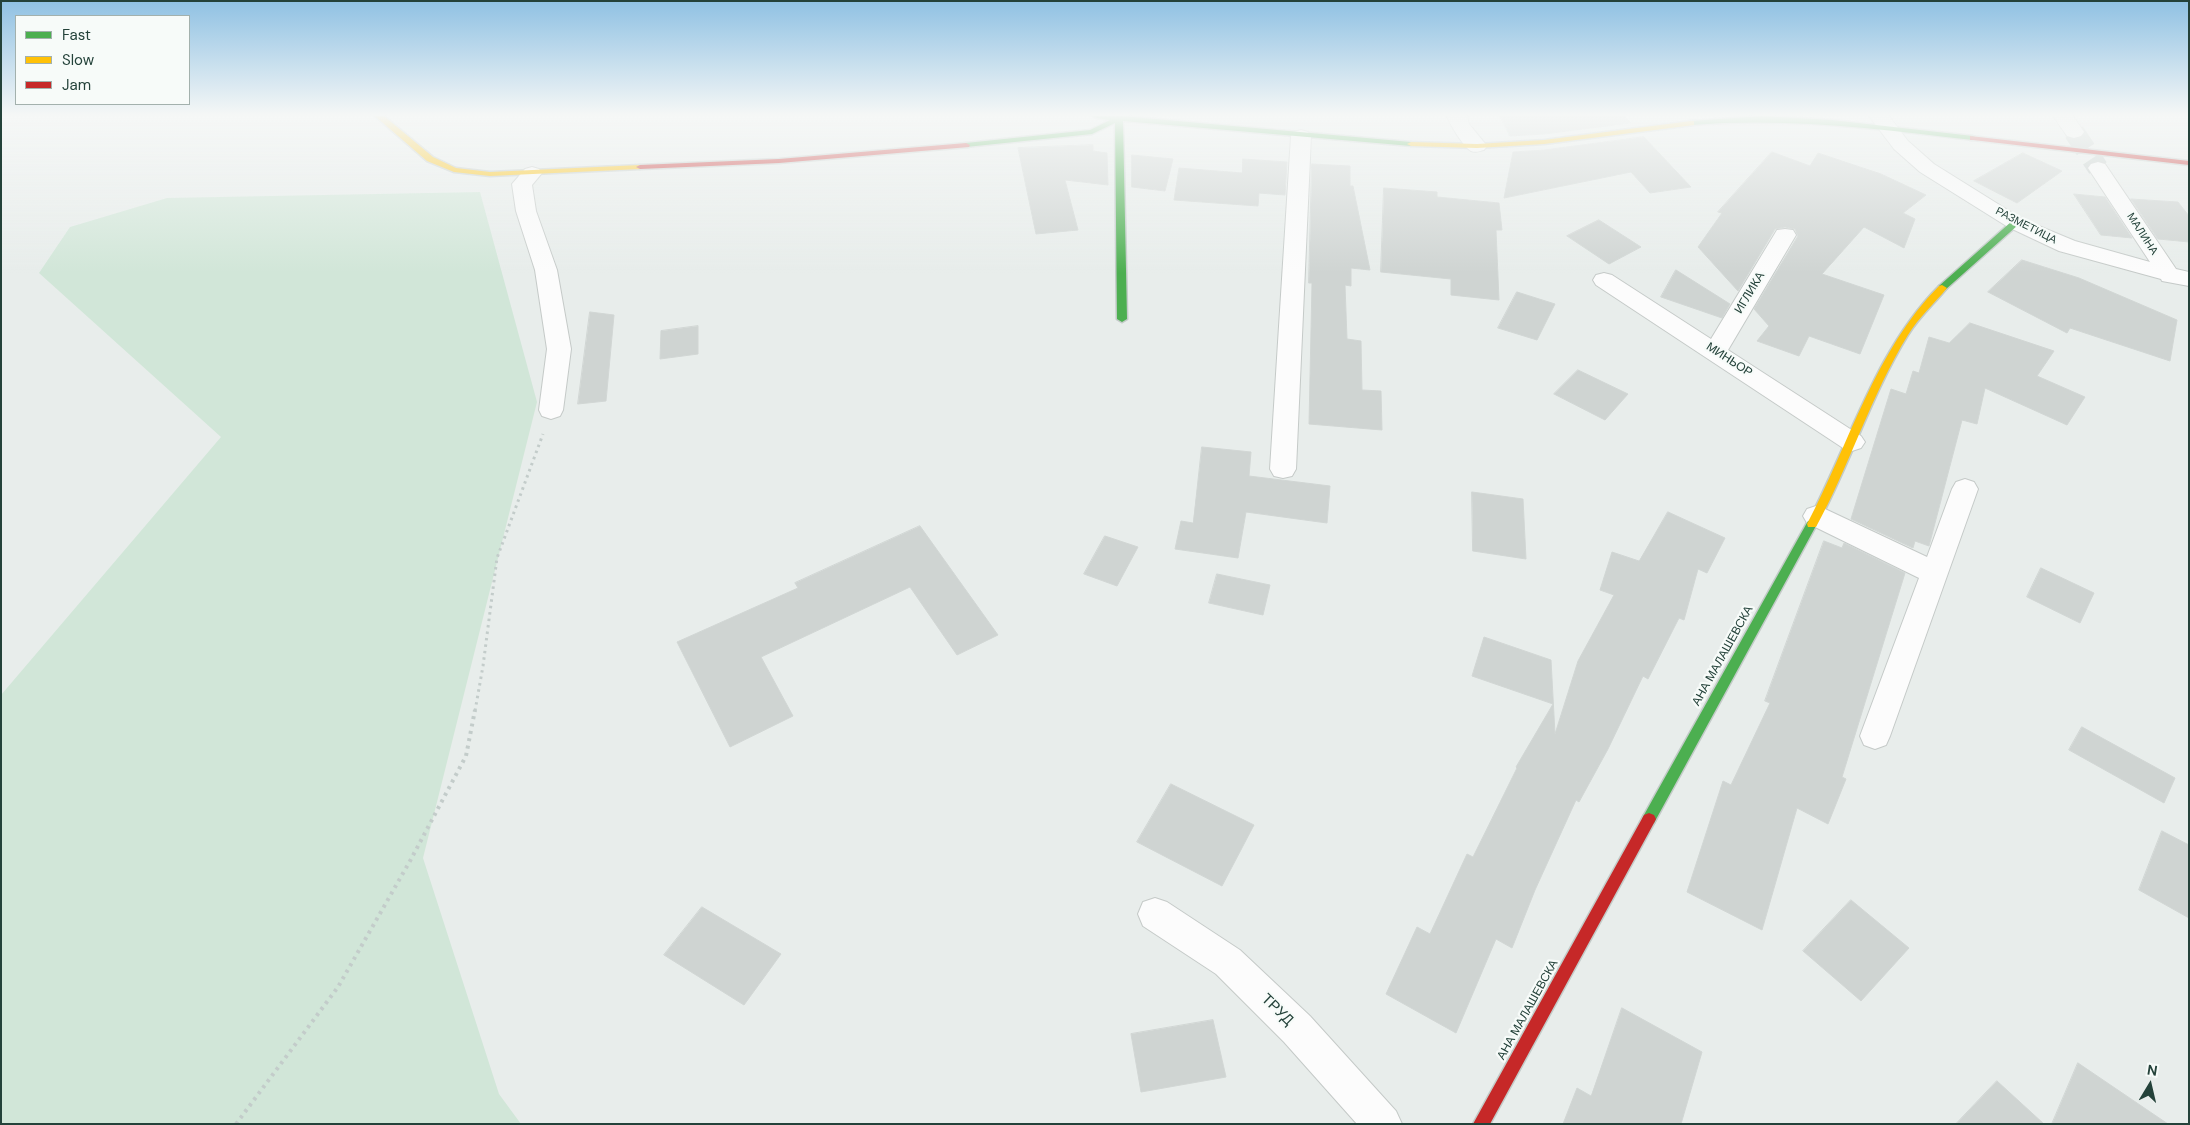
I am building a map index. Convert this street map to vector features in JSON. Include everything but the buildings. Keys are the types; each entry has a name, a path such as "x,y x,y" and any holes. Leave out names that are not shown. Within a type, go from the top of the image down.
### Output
{"street":[{"path":"450,168 490,174 592,168"},
{"path":"1120,168 1122,319"},
{"path":"1283,469 1298,168"},
{"name":"РАЗМЕТИЦА","path":"1928,168 2015,223 2066,246 2179,277"},
{"name":"МАЛИНА","path":"2098,168 2179,277"},
{"path":"532,173 522,184 526,211 546,270 559,349 551,410"},
{"name":"АНА МАЛАШЕВСКА","path":"1481,1124 1816,516 1894,348 1926,303 2015,223"},
{"name":"ИГЛИКА","path":"1715,351 1785,235"},
{"name":"МИНЬОР","path":"1604,280 1852,442"},
{"path":"1875,736 1965,489"},
{"path":"1816,516 1934,572"},
{"name":"ТРУД","path":"1155,914 1228,962 1297,1028 1383,1124"}],"path":[{"path":"236,1124 338,987 410,862 466,756 498,558 551,410"}],"green space":[{"path":"480,192 537,402 423,858 499,1094 521,1124 1,1124 1,695 221,437 39,273 70,227 167,198"}],"traffic: fast":[{"path":"1120,168 1122,319"},
{"path":"1942,288 2015,223"},
{"path":"1649,819 1812,524"}],"traffic: slow":[{"path":"451,168 490,174 608,168"},
{"path":"1812,524 1896,348 1916,317 1942,288"}],"traffic: jam":[{"path":"1481,1124 1649,819"}]}
